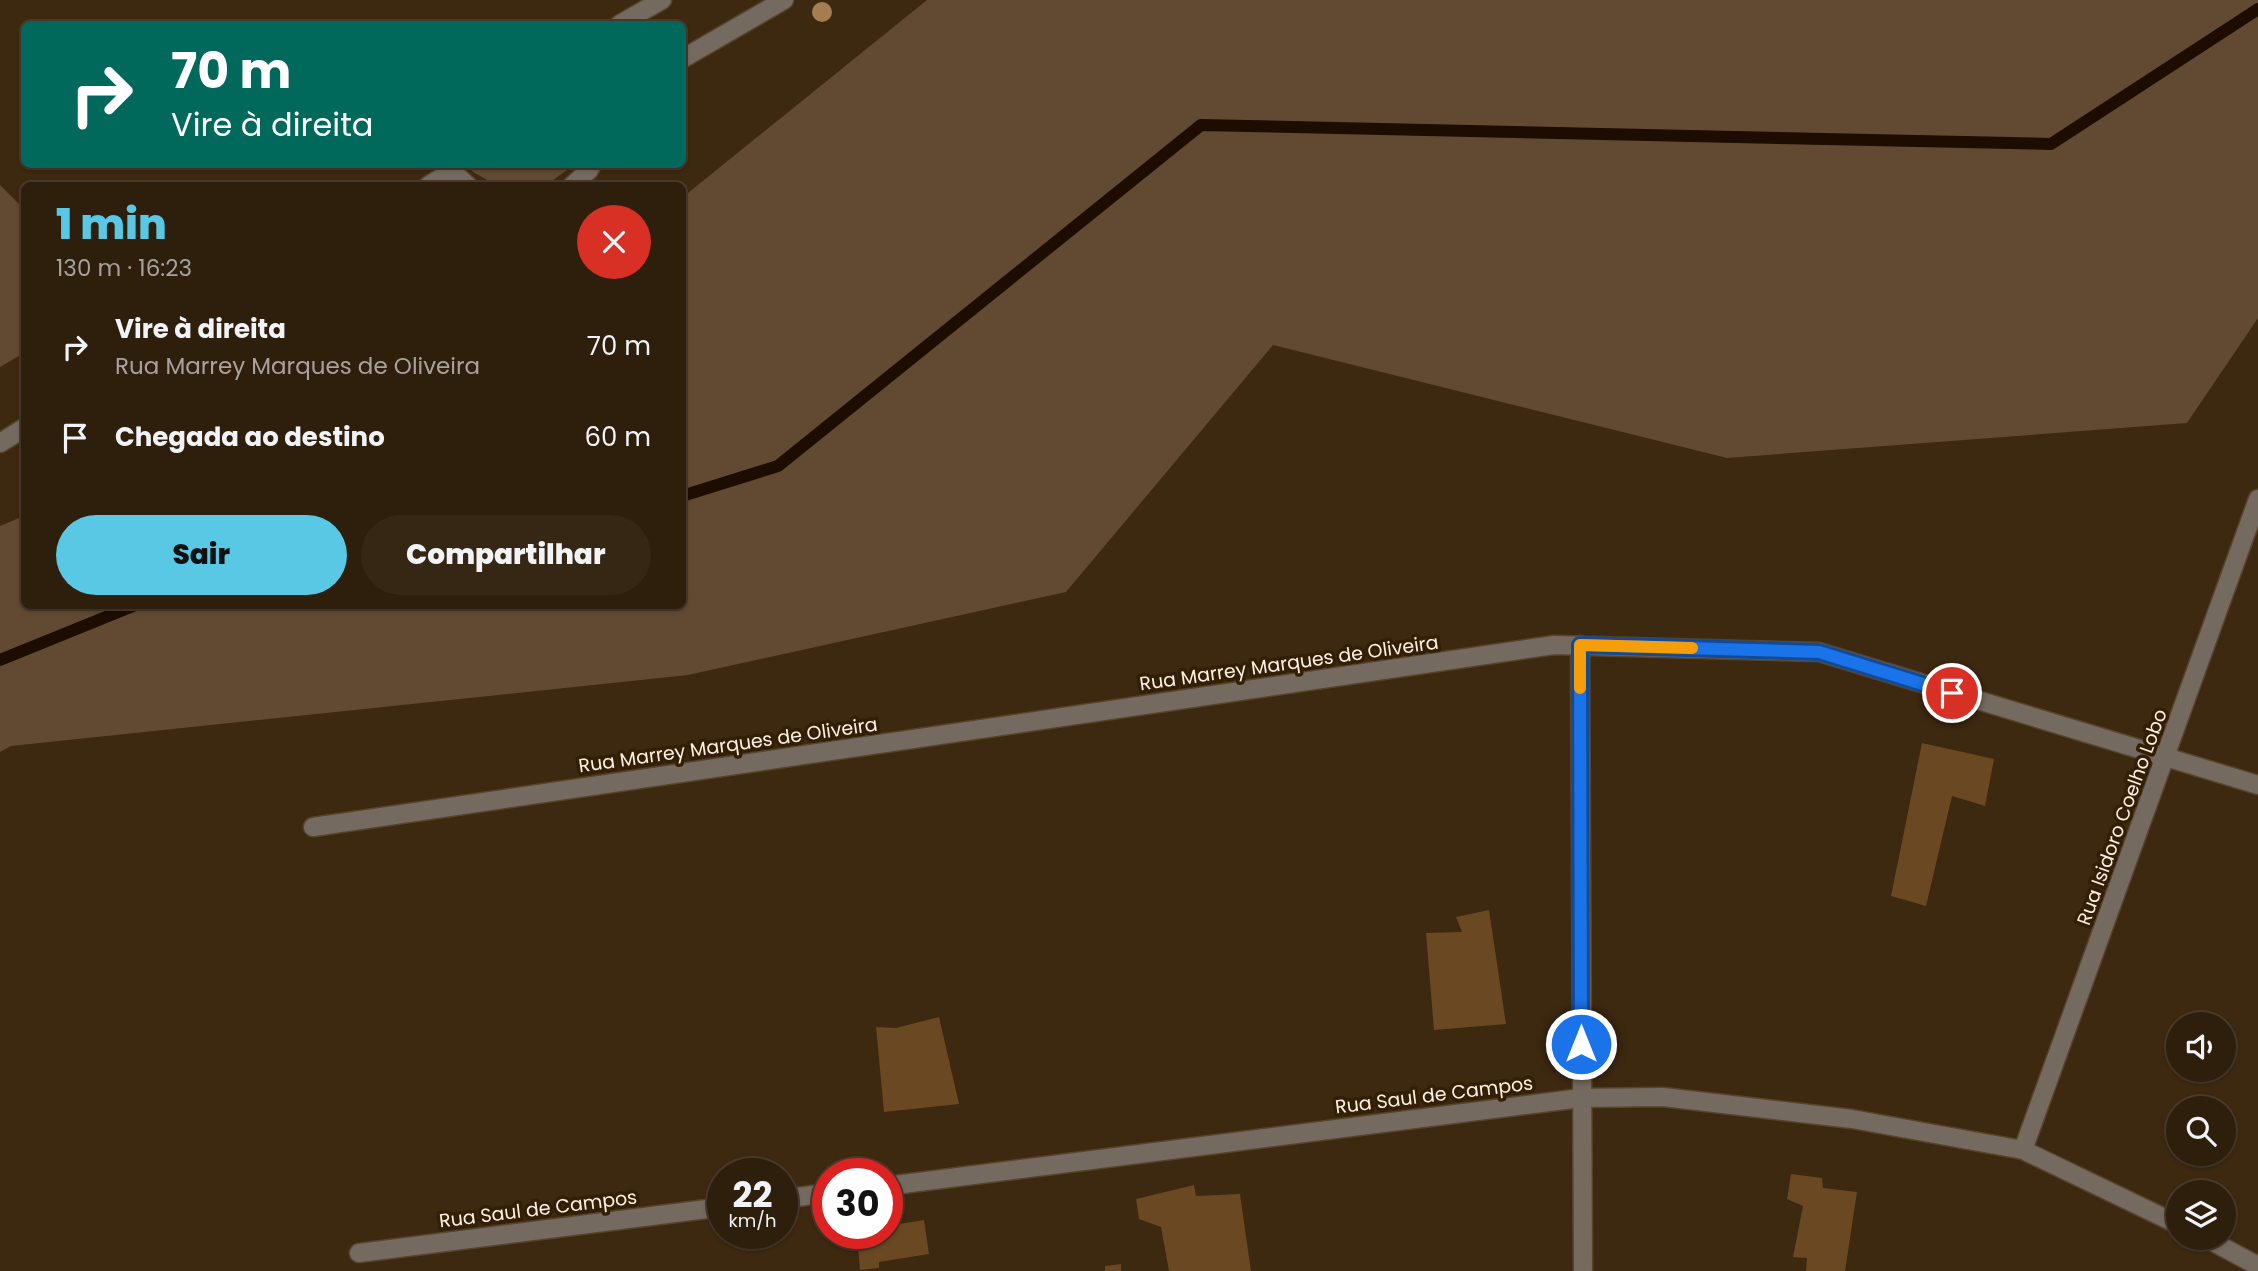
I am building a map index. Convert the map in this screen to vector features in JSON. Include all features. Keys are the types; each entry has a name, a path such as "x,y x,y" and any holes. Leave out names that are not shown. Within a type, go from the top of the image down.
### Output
{"street":[{"path":"625,21 662,0"},
{"path":"686,57 784,0"},
{"path":"433,182 450,168 464,182"},
{"path":"576,182 588,168"},
{"path":"0,443 21,430"},
{"name":"Rua Isidoro Coelho Lobo","path":"2023,1150 2258,499"},
{"name":"Rua Marrey Marques de Oliveira","path":"313,827 1554,645 1819,652 2258,785"},
{"path":"1580,645 1583,1271"},
{"name":"Rua Saul de Campos","path":"903,1184 1581,1098 1663,1097 1852,1119 2023,1150 2166,1219"},
{"name":"Rua Saul de Campos","path":"359,1253 707,1208"},
{"path":"2228,1250 2258,1266"}],"shaded area":[{"path":"927,0 2258,0 2258,318 2187,423 1727,458 1273,345 1066,592 688,675 11,746 0,752 0,526 21,517 21,609 686,609 686,195"},
{"path":"470,168 570,168 550,182 491,182"},
{"path":"0,185 21,206 21,355 0,367"}],"building":[{"path":"1922,743 1994,759 1985,806 1952,796 1926,906 1891,896"},
{"path":"1489,910 1506,1024 1434,1030 1426,933 1462,932 1456,917"},
{"path":"939,1017 959,1104 884,1112 876,1027 896,1028"},
{"path":"1791,1174 1822,1178 1823,1188 1857,1192 1845,1271 1806,1271 1807,1258 1793,1257 1803,1206 1787,1199"},
{"path":"1194,1185 1196,1196 1240,1194 1251,1271 1169,1271 1161,1227 1139,1219 1136,1199"},
{"path":"924,1220 929,1254 879,1262 879,1268 860,1270 858,1249 903,1249 903,1223"},
{"path":"1121,1264 1121,1271 1105,1271 1105,1266"}],"waterway":[{"path":"686,495 778,466 1201,125 2051,144 2258,9"},
{"path":"0,660 126,609"}],"slow traffic":[{"path":"1580,688 1580,645 1692,648"}],"route":[{"path":"1581,1044 1580,645 1819,652 1952,693"}]}
